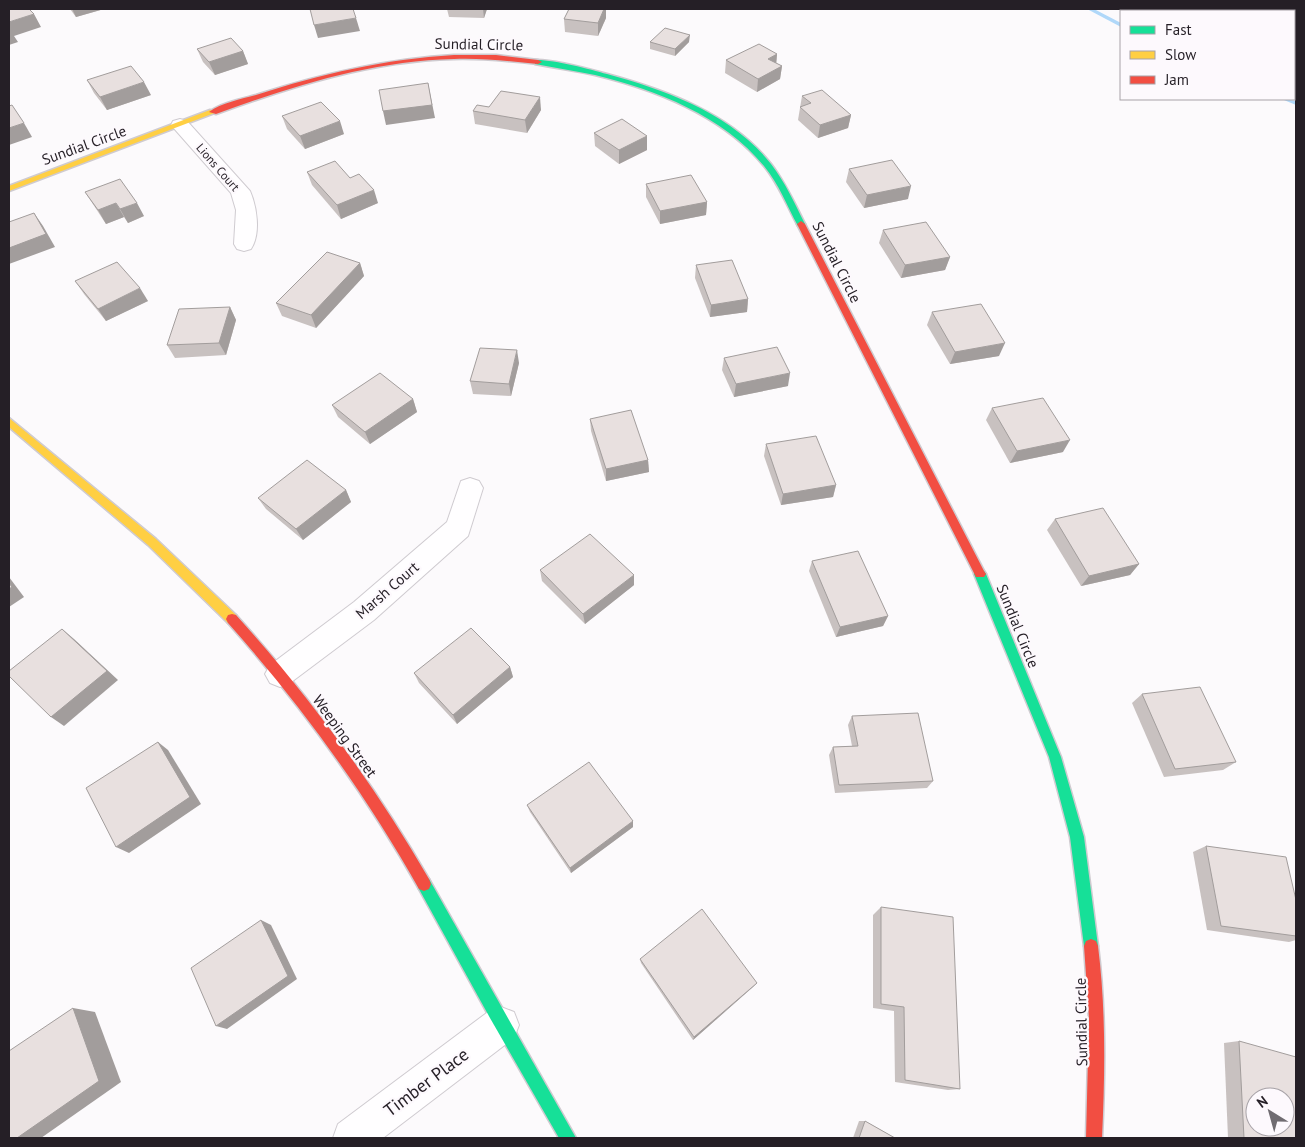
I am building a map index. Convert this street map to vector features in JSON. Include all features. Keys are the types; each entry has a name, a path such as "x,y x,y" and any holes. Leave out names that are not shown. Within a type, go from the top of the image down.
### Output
{"street":[{"name":"Sundial Circle","path":"9,189 279,90 374,64 441,57 492,56 544,62 602,73 655,90 714,120 750,148 767,164 789,201 988,589 1055,757 1077,837 1095,974 1096,1083 1094,1138"},
{"name":"Lions Court","path":"180,125 240,191 246,202 247,216 244,244"},
{"name":"Weeping Street","path":"9,422 172,559 231,619 280,674 361,782 403,847 501,1025 568,1138"},
{"name":"Marsh Court","path":"280,674 364,611 459,528 470,488"},
{"name":"Timber Place","path":"352,1138 501,1025"}],"building":[{"path":"9,9 29,9 34,14 9,22"},
{"path":"310,9 353,9 356,18 314,25"},
{"path":"569,9 604,9 598,23 564,19"},
{"path":"665,28 690,35 675,49 650,42"},
{"path":"231,38 243,51 209,62 197,49"},
{"path":"759,44 777,54 768,59 782,66 758,79 726,60"},
{"path":"131,66 144,82 100,97 87,80"},
{"path":"428,83 432,105 383,111 379,90"},
{"path":"822,90 851,115 820,125 800,107 811,103 802,96"},
{"path":"501,91 540,97 525,120 473,111 477,105 489,107"},
{"path":"321,102 340,121 300,136 282,116"},
{"path":"12,105 24,123 9,128 9,106"},
{"path":"622,119 647,136 619,150 594,133"},
{"path":"892,160 911,186 867,195 849,169"},
{"path":"335,161 350,178 359,174 374,190 337,205 307,172"},
{"path":"691,175 707,202 660,211 646,184"},
{"path":"120,179 137,203 120,209 116,203 98,210 85,192"},
{"path":"34,213 46,234 9,248 9,222"},
{"path":"926,222 950,257 905,265 883,230"},
{"path":"327,252 360,263 311,315 276,303"},
{"path":"732,260 748,299 711,305 696,265"},
{"path":"117,262 140,288 98,309 75,281"},
{"path":"981,304 1005,343 955,352 932,312"},
{"path":"230,307 219,343 167,345 179,309"},
{"path":"777,347 790,373 736,384 724,358"},
{"path":"480,348 517,350 509,384 470,381"},
{"path":"380,373 413,399 365,432 332,405"},
{"path":"1043,398 1070,440 1017,451 992,408"},
{"path":"631,410 648,460 606,469 590,419"},
{"path":"816,436 836,485 783,494 766,444"},
{"path":"307,460 346,490 296,529 258,498"},
{"path":"1103,508 1139,564 1089,576 1055,519"},
{"path":"590,534 634,575 583,614 540,570"},
{"path":"858,551 888,616 840,627 812,561"},
{"path":"471,628 510,667 453,715 414,673"},
{"path":"62,629 107,671 51,717 9,676 9,671"},
{"path":"1200,687 1236,762 1175,769 1142,694"},
{"path":"918,713 933,781 839,785 833,747 858,746 852,716"},
{"path":"158,742 190,797 116,847 86,788"},
{"path":"589,762 633,821 570,868 527,805"},
{"path":"1206,846 1286,857 1296,900 1296,936 1221,926"},
{"path":"881,907 953,917 960,1089 905,1080 904,1007 881,1004"},
{"path":"702,909 757,983 694,1037 640,959"},
{"path":"261,920 288,976 216,1026 191,968"},
{"path":"73,1008 99,1081 17,1138 9,1138 9,1051"},
{"path":"1239,1041 1296,1057 1296,1138 1244,1138"},
{"path":"865,1121 895,1138 859,1138"}],"waterway":[{"path":"1090,9 1120,24"},
{"path":"1288,100 1296,103"}],"traffic: fast":[{"path":"538,62 599,74 630,83 693,107 721,123 746,142 767,164 801,224"},
{"path":"980,574 1055,757 1077,837 1091,946"},
{"path":"424,884 495,1013 568,1138"}],"traffic: slow":[{"path":"9,189 213,112"},
{"path":"9,422 152,542 232,619"}],"traffic: jam":[{"path":"213,112 292,85 372,66 454,57 496,57 538,62"},
{"path":"801,224 980,574"},
{"path":"232,619 312,713 360,779 424,884"},
{"path":"1091,946 1096,994 1094,1138"}]}
